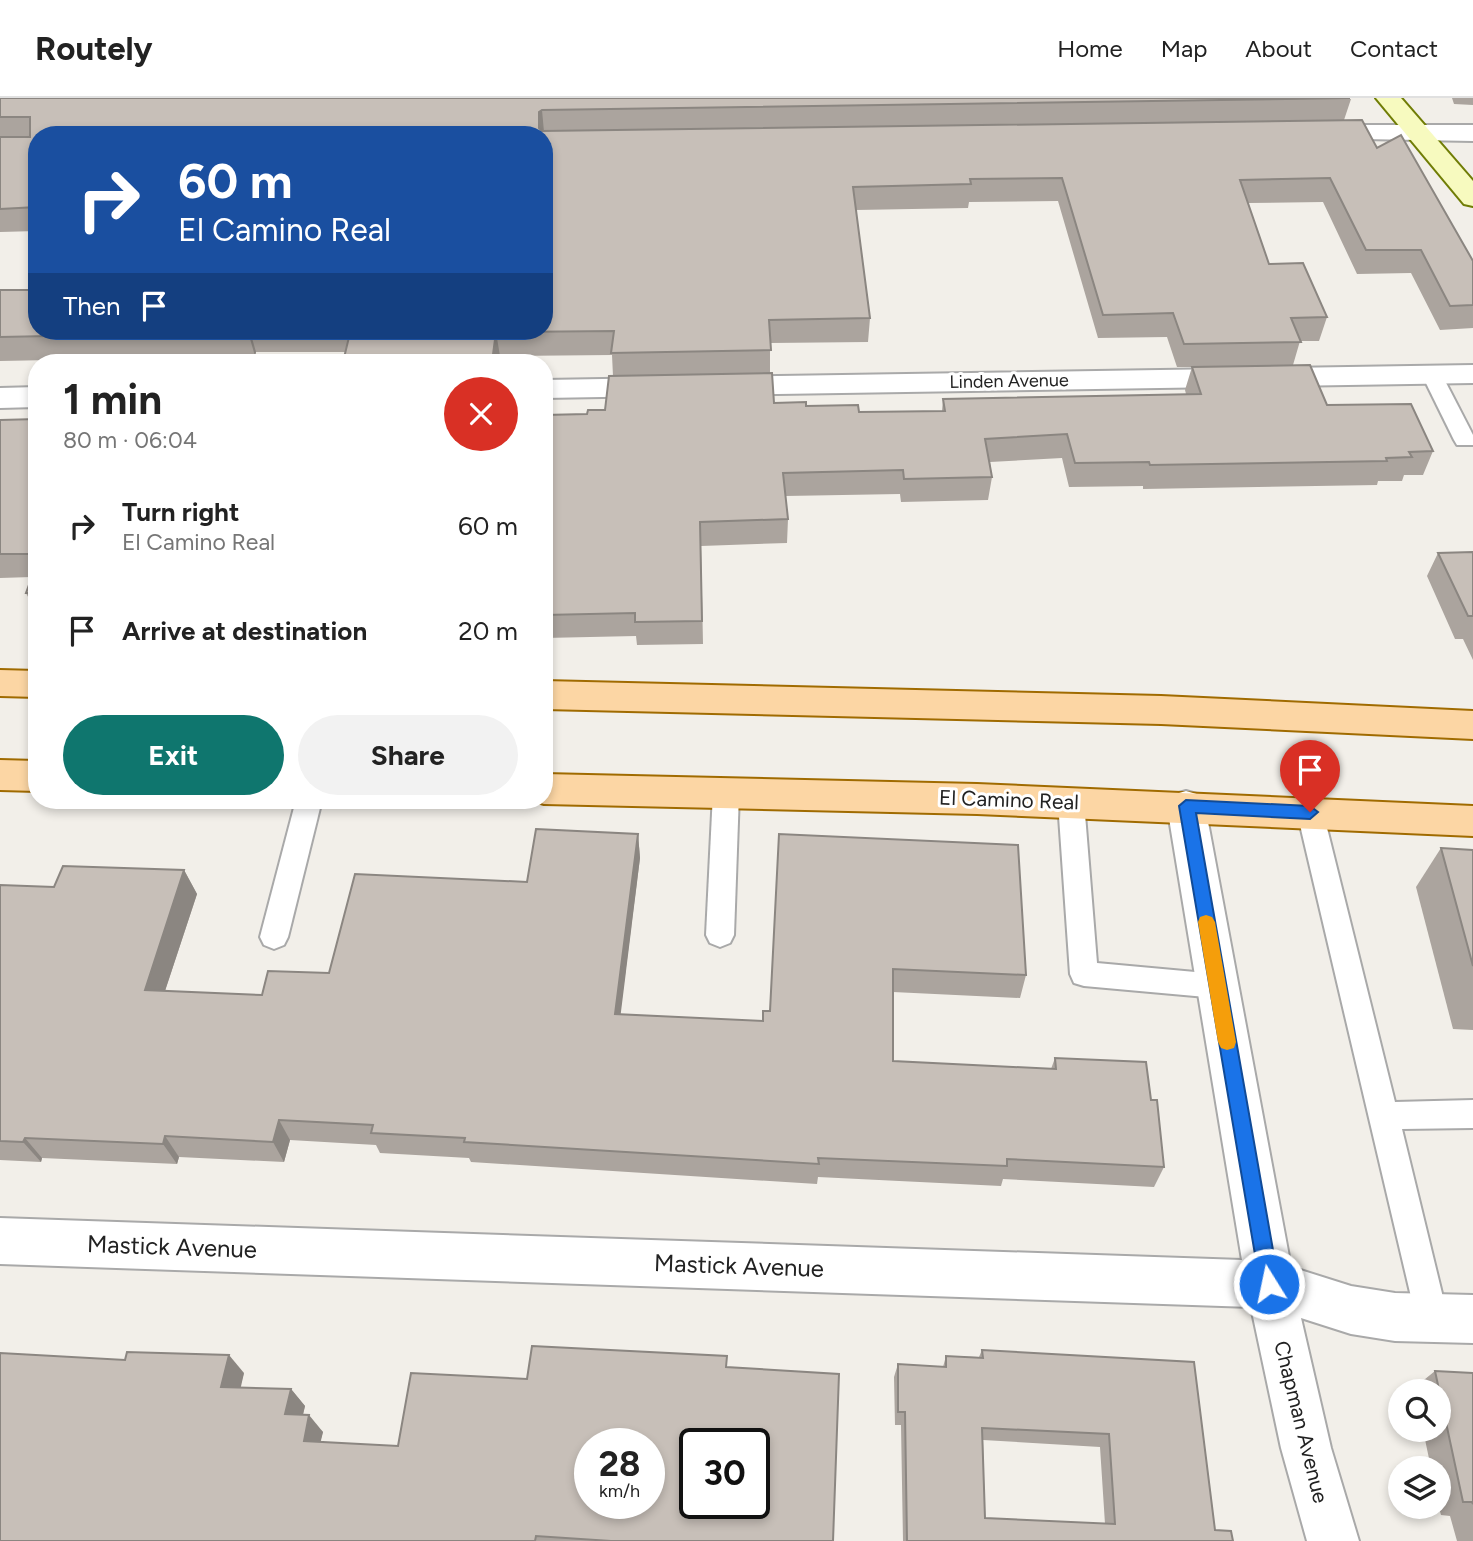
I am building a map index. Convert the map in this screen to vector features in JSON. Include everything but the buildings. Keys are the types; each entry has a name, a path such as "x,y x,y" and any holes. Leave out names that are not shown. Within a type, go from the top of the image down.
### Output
{"main road":[{"path":"1388,98 1473,198"},
{"path":"0,683 28,684"},
{"path":"553,695 1161,710 1473,725"},
{"path":"0,775 28,776"},
{"name":"El Camino Real","path":"553,789 1071,802 1473,821"}],"street":[{"path":"1299,133 1473,133"},
{"name":"Linden Avenue","path":"553,389 1473,374"},
{"path":"0,398 28,397"},
{"name":"Chapman Avenue","path":"1186,806 1269,1284 1289,1382 1333,1541"},
{"name":"Mastick Avenue","path":"0,1241 1269,1284 1350,1310 1395,1317 1453,1319"}],"lane":[{"path":"1432,374 1465,440"},
{"path":"720,935 726,793"},
{"path":"1071,802 1084,974 1217,986"},
{"path":"274,937 307,809"},
{"path":"1310,812 1384,1116 1453,1319"},
{"path":"1384,1116 1473,1114"}],"slow traffic":[{"path":"1206,922 1227,1042"}],"route":[{"path":"1269,1284 1186,806 1310,812"}]}
